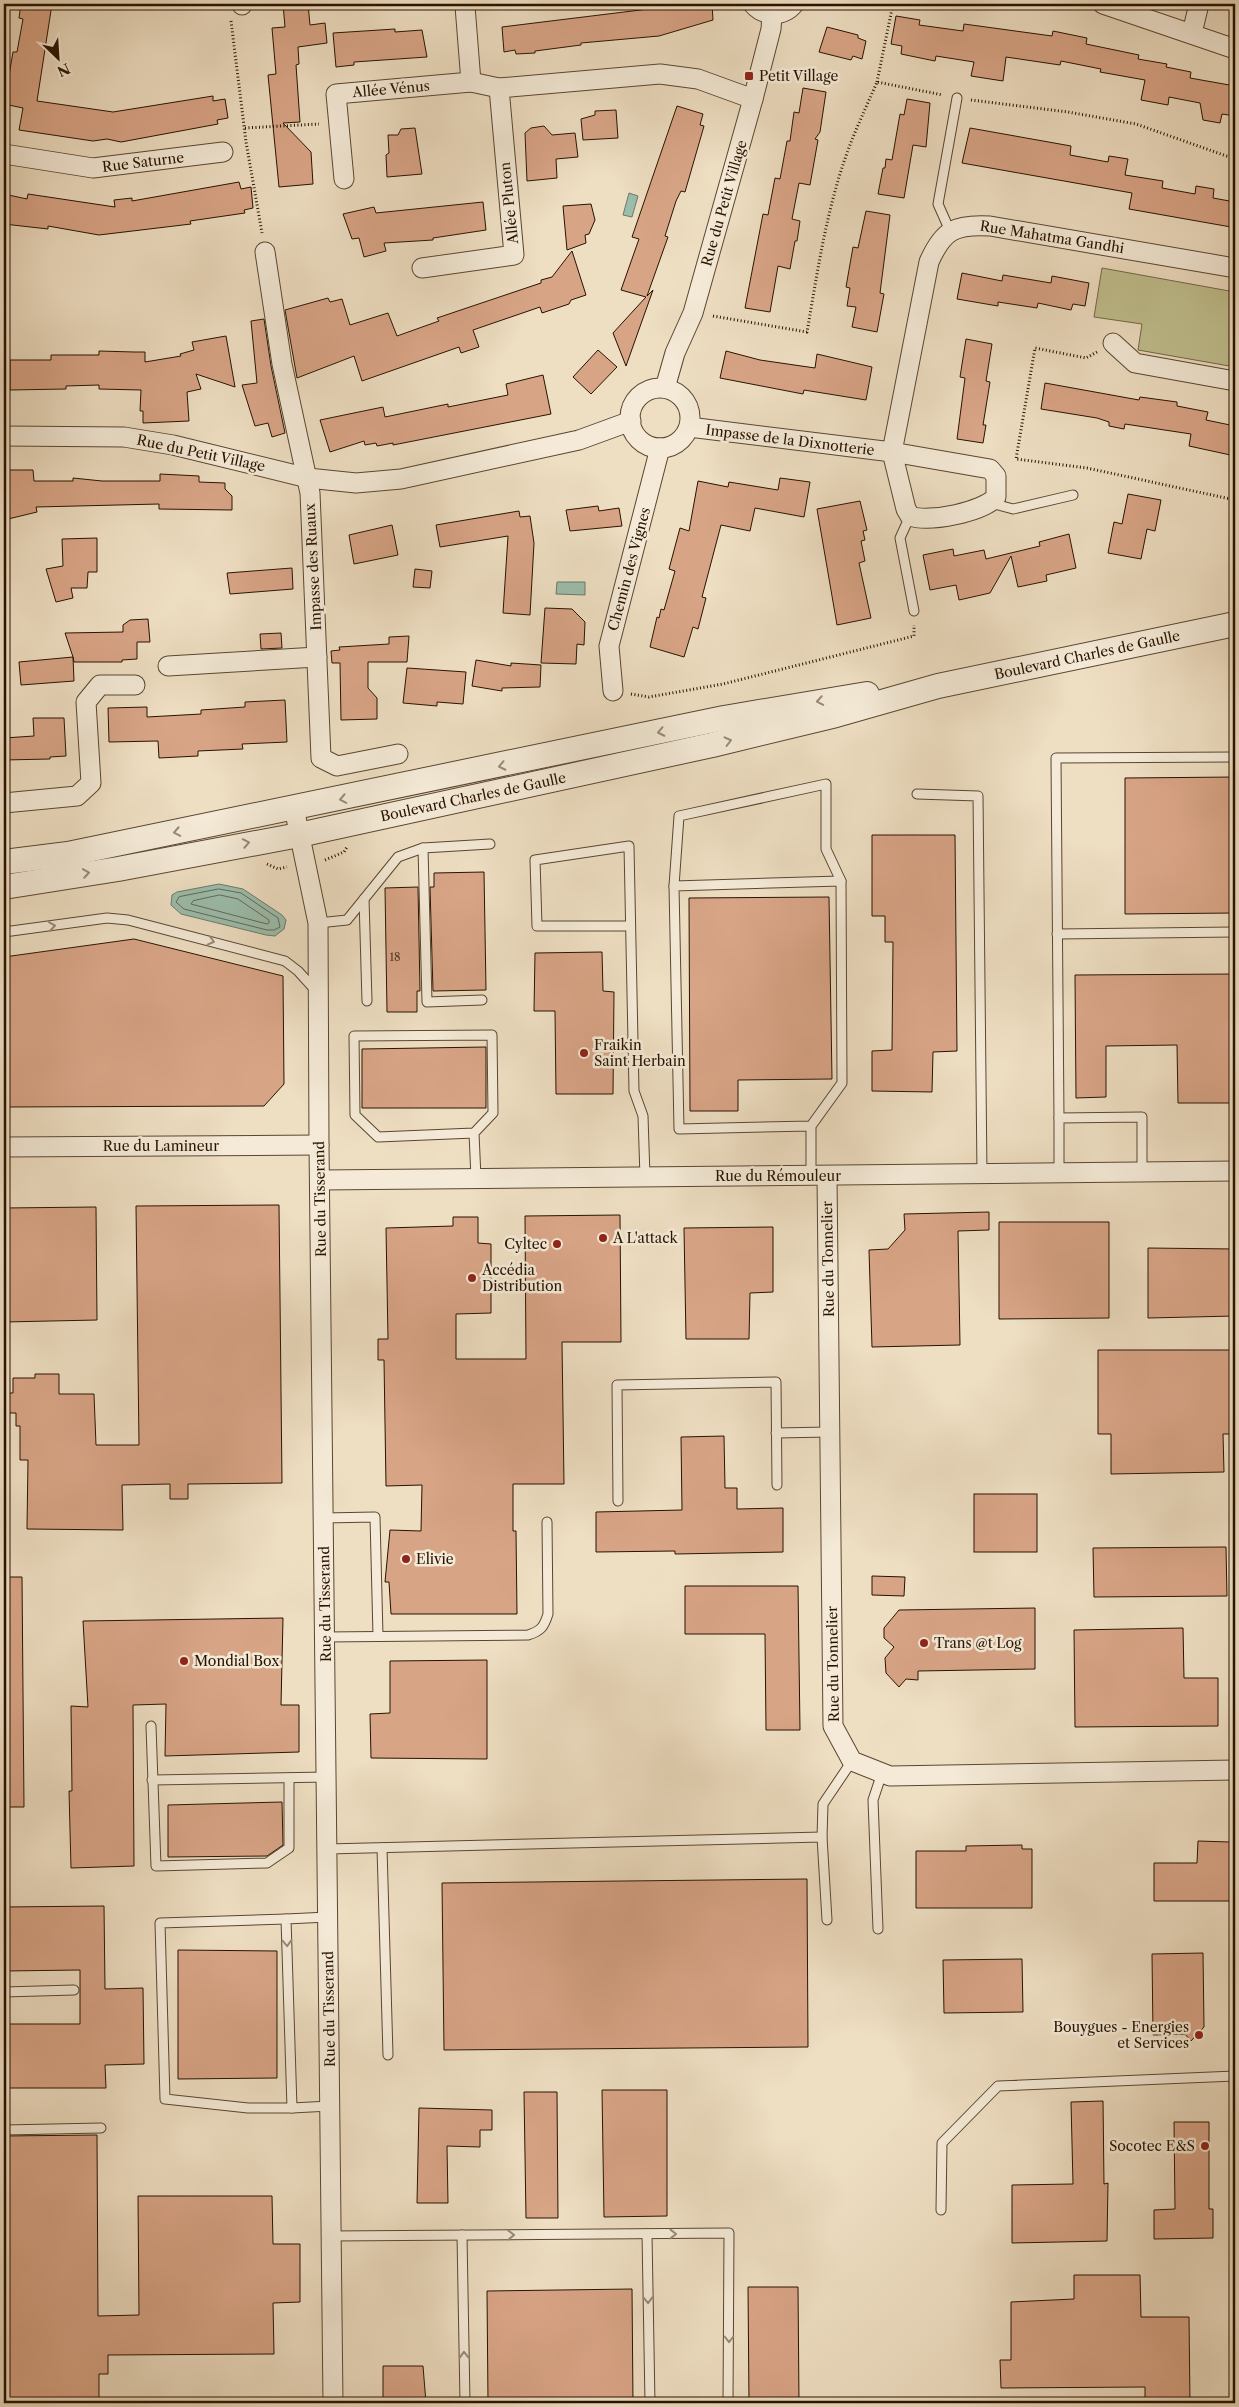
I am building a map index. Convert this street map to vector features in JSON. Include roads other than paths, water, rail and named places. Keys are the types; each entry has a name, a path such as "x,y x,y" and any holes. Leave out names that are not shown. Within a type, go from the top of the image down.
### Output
{"street":[{"path":"753,4 764,12 772,14 782,13 794,4"},
{"path":"1102,4 1235,49"},
{"path":"1192,33 1198,4"},
{"path":"465,6 485,85 660,74 698,79 753,99"},
{"name":"Rue du Petit Village","path":"665,388 675,352 694,313 772,30 772,14"},
{"name":"Allée Vénus","path":"344,178 336,94 485,85"},
{"name":"Allée Pluton","path":"422,268 514,255 485,85"},
{"name":"Rue Saturne","path":"4,154 93,168 223,152"},
{"name":"Rue Mahatma Gandhi","path":"950,231 971,225 990,226 1235,268"},
{"path":"892,452 929,262 938,242 950,231"},
{"path":"265,252 282,364 308,478"},
{"path":"1114,343 1135,363 1235,381"},
{"path":"653,388 665,388 674,391 685,400 690,410 689,427 678,442 668,448 660,448 644,444 636,436 630,413 634,402 642,394 653,388"},
{"name":"Rue du Petit Village","path":"4,436 124,437 173,444 308,478 356,484 401,479 580,440 631,421"},
{"name":"Impasse de la Dixnotterie","path":"689,427 892,452 990,469 996,476 997,486 996,496 991,503"},
{"name":"Chemin des Vignes","path":"613,692 609,646 660,448"},
{"name":"Impasse de la Dixnotterie","path":"892,452 906,509 910,516"},
{"name":"Impasse des Ruaux","path":"308,478 321,758 337,766 398,754"},
{"path":"910,516 927,519 983,508 991,503"},
{"name":"Boulevard Charles de Gaulle","path":"4,887 299,835 712,745 836,715 938,686 1235,624"},
{"path":"168,666 317,657"},
{"path":"4,804 77,796 91,783 86,702 100,685 135,684"},
{"name":"Boulevard Charles de Gaulle","path":"4,862 68,854 724,718 846,696 938,686"},
{"name":"Rue du Tisserand","path":"294,808 318,923 333,2403"},
{"name":"Rue du Lamineur","path":"4,1147 319,1145"},
{"name":"Rue du Rémouleur","path":"320,1180 1235,1171"},
{"name":"Rue du Tonnelier","path":"819,1176 829,1432 833,1726 852,1761"},
{"path":"852,1761 890,1776 1235,1770"}],"lane":[{"path":"950,231 938,204 957,98"},
{"path":"991,503 1013,509 1073,495"},
{"path":"910,516 900,538 914,611"},
{"path":"1059,1173 1056,758 1235,757"},
{"path":"811,1126 679,1129 674,886 679,816 826,784 826,849 841,881 842,1083 811,1126 819,1176"},
{"path":"917,794 978,796 982,1174"},
{"path":"318,923 347,920 398,857 423,848 490,844"},
{"path":"630,926 537,926 535,860 629,846 634,1091 643,1116 645,1177"},
{"path":"423,848 427,1002 482,1000"},
{"path":"674,886 841,881"},
{"path":"364,899 367,1001"},
{"path":"4,932 107,918 128,920 285,961 298,971 319,994"},
{"path":"1057,934 1235,932"},
{"path":"474,1133 378,1137 355,1115 354,1036 492,1035 493,1113 474,1133 476,1178"},
{"path":"1059,1118 1142,1118 1142,1172"},
{"path":"618,1500 617,1385 776,1382 777,1485"},
{"path":"776,1433 829,1432"},
{"path":"324,1518 375,1518 378,1636"},
{"path":"325,1637 528,1635 538,1632 545,1626 548,1614 547,1522"},
{"path":"151,1726 156,1866 267,1863 289,1848 289,1778"},
{"path":"826,1920 822,1837 823,1804 852,1761"},
{"path":"878,1929 873,1800 882,1773"},
{"path":"152,1780 326,1777"},
{"path":"328,1849 822,1837"},
{"path":"382,1848 388,2055"},
{"path":"328,1917 160,1923 165,2099 248,2108 330,2106"},
{"path":"286,1919 292,2108"},
{"path":"4,1992 74,1990"},
{"path":"941,2210 942,2143 998,2086 1235,2076"},
{"path":"4,2130 101,2128"},
{"path":"331,2236 729,2233 728,2403"},
{"path":"647,2234 650,2403"},
{"path":"462,2235 465,2403"}],"water":[{"path":"629,193 638,196 632,217 623,215"},
{"path":"557,582 585,582 585,595 556,594"},
{"path":"219,884 243,889 282,915 286,920 284,929 275,936 266,935 181,914 171,905 172,895 177,892"}],"place":[{"name":"Petit Village","path":"749,76"},
{"name":"Fraikin Saint Herbain","path":"584,1053"},
{"name":"A L'attack","path":"603,1238"},
{"name":"Cyltec","path":"557,1244"},
{"name":"Accédia Distribution","path":"472,1278"},
{"name":"Elivie","path":"406,1559"},
{"name":"Trans @t Log","path":"924,1643"},
{"name":"Mondial Box","path":"184,1661"},
{"name":"Bouygues - Energies et Services","path":"1199,2035"},
{"name":"Socotec E&S","path":"1205,2146"}]}
